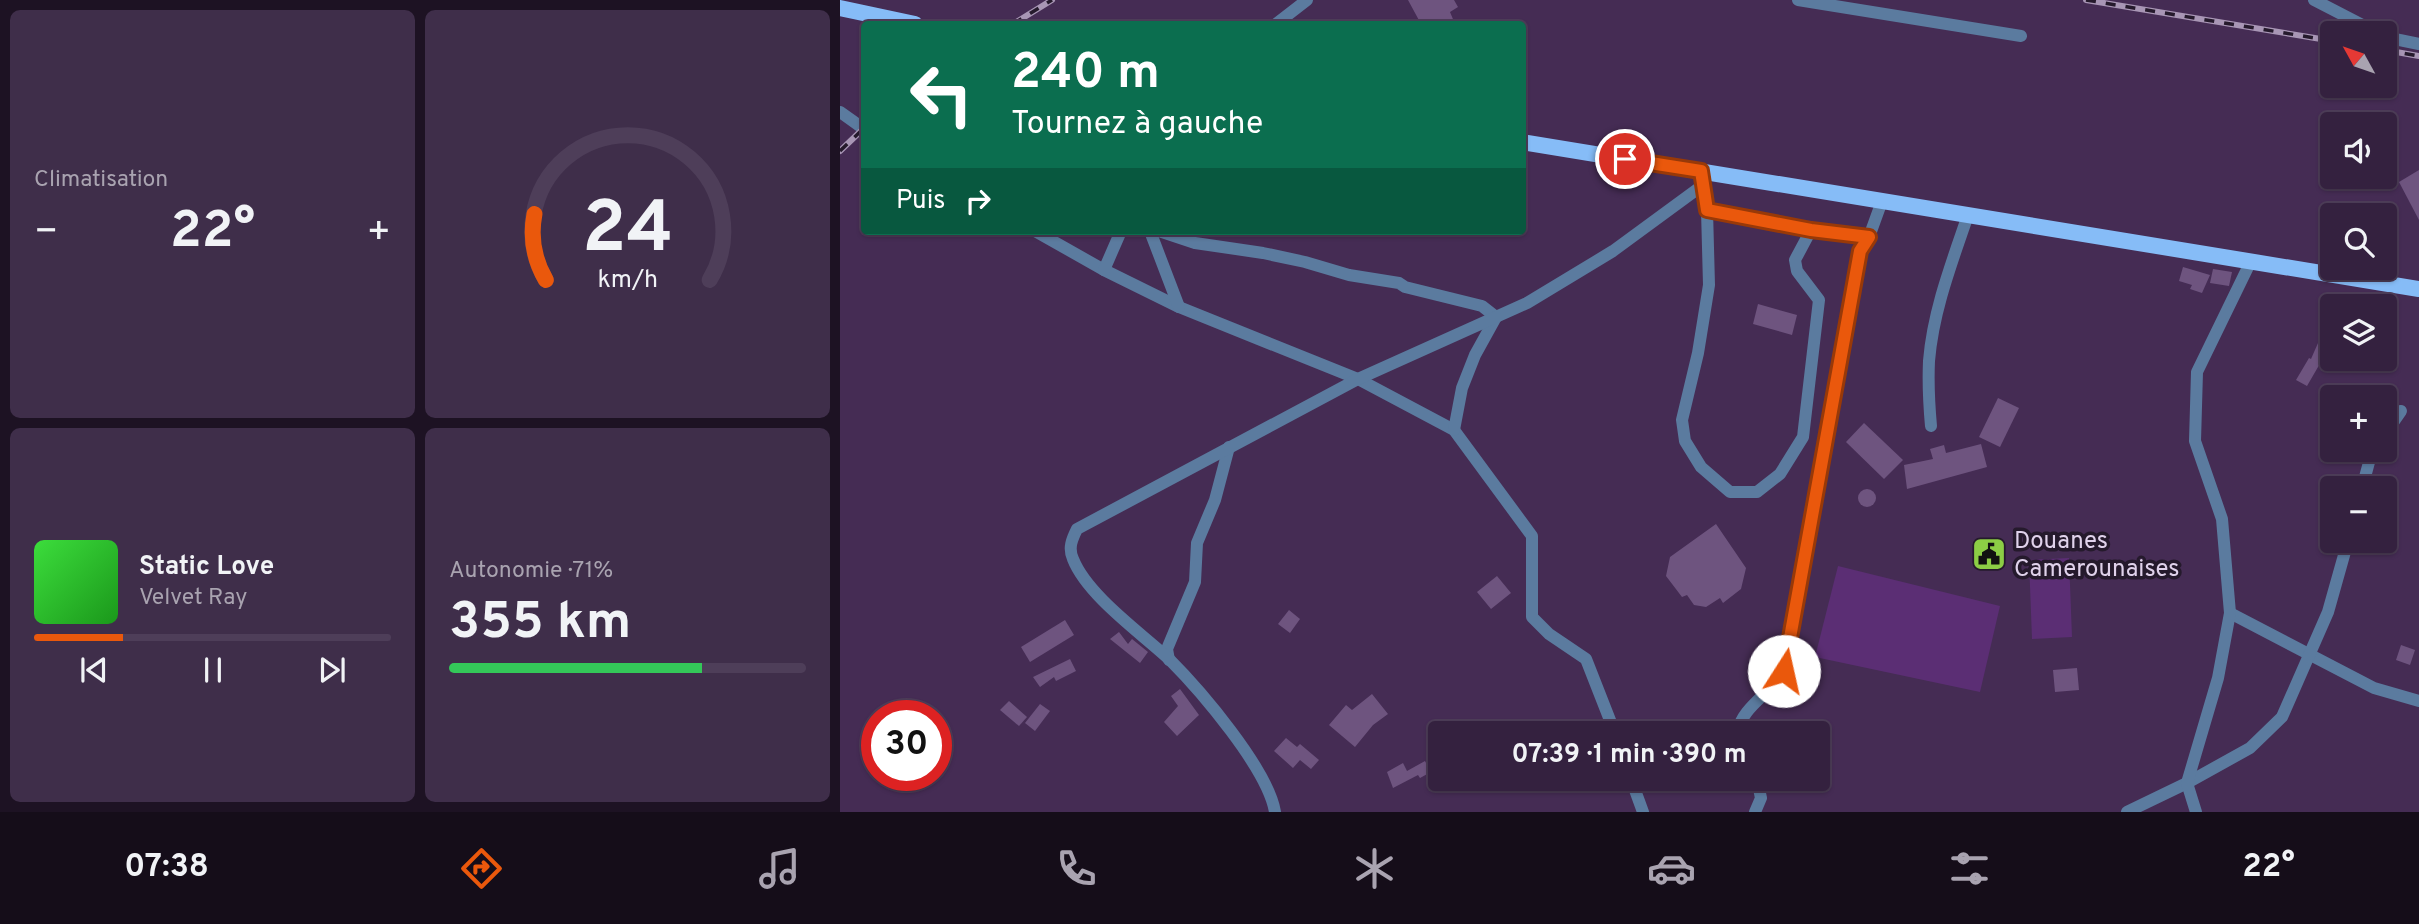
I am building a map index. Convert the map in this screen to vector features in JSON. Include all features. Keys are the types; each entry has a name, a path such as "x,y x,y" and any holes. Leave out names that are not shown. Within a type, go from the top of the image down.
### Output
{"main road":[{"path":"840,8 901,21"},
{"path":"1526,143 1702,178 1882,201 2419,289"}],"street":[{"path":"1280,21 1307,0"},
{"path":"1798,0 2021,36"},
{"path":"2315,0 2355,21"},
{"path":"2398,40 2419,44"},
{"path":"840,112 861,127"},
{"path":"1702,178 1707,210 1709,285 1698,353 1682,421 1685,441 1701,467 1730,492 1757,492 1765,486 1780,474 1803,437 1819,300 1797,271 1795,260 1811,230"},
{"path":"1275,812 1273,802 1248,754 1224,722 1169,660 1129,626 1089,583 1072,558 1070,543 1077,528 1359,379 1527,303 1613,251 1702,178"},
{"path":"1740,721 1754,703 1779,681 1784,671 1860,251 1869,237 1882,201"},
{"path":"1707,210 1811,230 1869,237"},
{"path":"1931,426 1929,379 1933,330 1968,215"},
{"path":"1042,235 1104,270 1179,307 1359,379 1454,430 1532,536 1532,617 1549,634 1586,659 1610,721"},
{"path":"1104,270 1120,235"},
{"path":"1152,235 1179,307"},
{"path":"1171,235 1195,243 1263,253 1349,275 1399,283 1405,288 1482,306 1496,317"},
{"path":"2196,812 2187,783 2218,678 2230,612 2222,519 2195,441 2197,372 2251,261"},
{"path":"1454,430 1462,388 1475,355 1496,317"},
{"path":"2397,417 2401,411"},
{"path":"1169,660 1167,649 1195,582 1197,543 1215,500 1229,447"},
{"path":"2127,812 2250,748 2282,716 2328,612 2345,553"},
{"path":"2230,612 2374,688 2419,701"},
{"path":"1635,791 1643,812"},
{"path":"1755,812 1761,798 1759,791"}],"shaded area":[{"path":"2069,558 2072,637 2032,639 2029,560"},
{"path":"1838,566 2000,606 1980,692 1815,657"}],"building":[{"path":"1408,0 1454,0 1458,7 1450,12 1454,21 1419,21"},
{"path":"2419,170 2419,220 2399,182"},
{"path":"2183,267 2210,275 2202,293 2190,289 2192,285 2179,281"},
{"path":"2213,269 2232,272 2229,286 2210,283"},
{"path":"1758,304 1797,315 1792,335 1753,324"},
{"path":"2318,343 2320,344 2320,364 2307,386 2296,380 2309,358 2311,359"},
{"path":"1998,398 2019,408 2000,447 1979,437"},
{"path":"1864,423 1903,460 1884,479 1846,442"},
{"path":"1981,444 1987,467 1907,489 1904,465 1933,459 1930,449 1944,445 1946,453"},
{"path":"1867,489 1873,492 1876,498 1873,504 1867,507 1861,504 1858,498 1861,492"},
{"path":"1716,524 1746,568 1741,589 1723,603 1720,598 1706,607 1694,605 1687,595 1682,597 1666,576 1670,557"},
{"path":"1497,576 1511,593 1491,609 1477,592"},
{"path":"1289,610 1300,619 1290,633 1278,624"},
{"path":"1065,620 1074,635 1030,662 1021,647"},
{"path":"1119,632 1128,644 1132,639 1148,652 1140,663 1110,639"},
{"path":"2401,645 2415,650 2410,665 2396,660"},
{"path":"1070,659 1076,671 1056,681 1054,677 1040,687 1033,677"},
{"path":"2077,668 2079,690 2055,692 2053,670"},
{"path":"1180,689 1199,715 1177,736 1164,722 1178,706 1171,696"},
{"path":"1372,694 1388,714 1373,725 1355,747 1329,725 1346,705 1352,710"},
{"path":"1009,701 1027,717 1019,726 1000,710"},
{"path":"1040,704 1050,711 1035,731 1025,723"},
{"path":"1286,738 1297,747 1300,744 1319,760 1311,769 1300,760 1293,768 1274,751"},
{"path":"1425,761 1428,766 1428,774 1420,778 1418,775 1393,788 1387,772 1403,763 1407,771"}],"railway":[{"path":"1018,21 1052,0"},
{"path":"2086,0 2320,39"},
{"path":"2398,52 2419,56"},
{"path":"840,151 861,131"}],"place":[{"name":"Douanes Camerounaises","path":"1989,554"}],"route":[{"path":"1625,159 1701,171 1707,210 1811,230 1869,237 1860,251 1784,671"}]}
